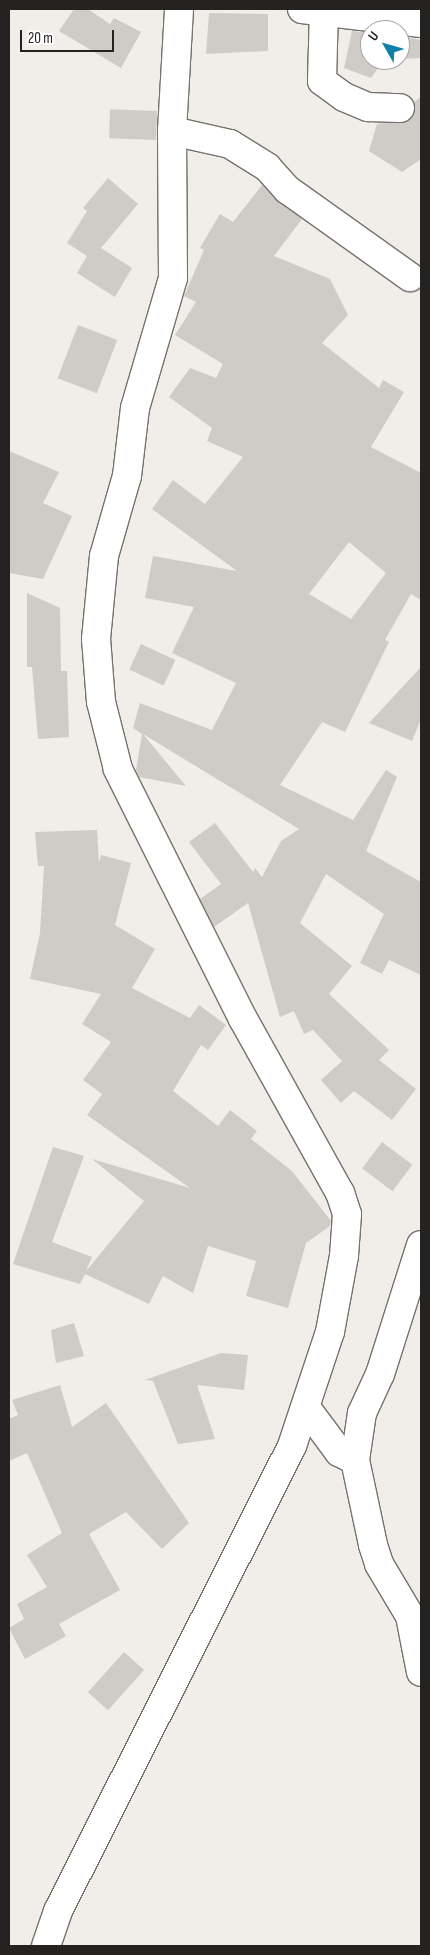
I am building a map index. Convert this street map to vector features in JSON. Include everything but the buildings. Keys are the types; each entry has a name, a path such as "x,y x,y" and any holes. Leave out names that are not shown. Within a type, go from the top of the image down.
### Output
{"street":[{"path":"46,1946 58,1911 307,1409 330,1332 347,1214 123,778 101,702 96,638 104,556 127,476 135,408 173,278 172,131 179,9"},
{"path":"400,108 368,106 344,97 322,81 316,10 421,23"},
{"path":"172,131 230,144 268,168 288,190 410,277"},
{"path":"421,1245 380,1374 362,1413 354,1460 373,1545 410,1616 421,1672"},
{"path":"307,1409 340,1452 354,1460"}]}
